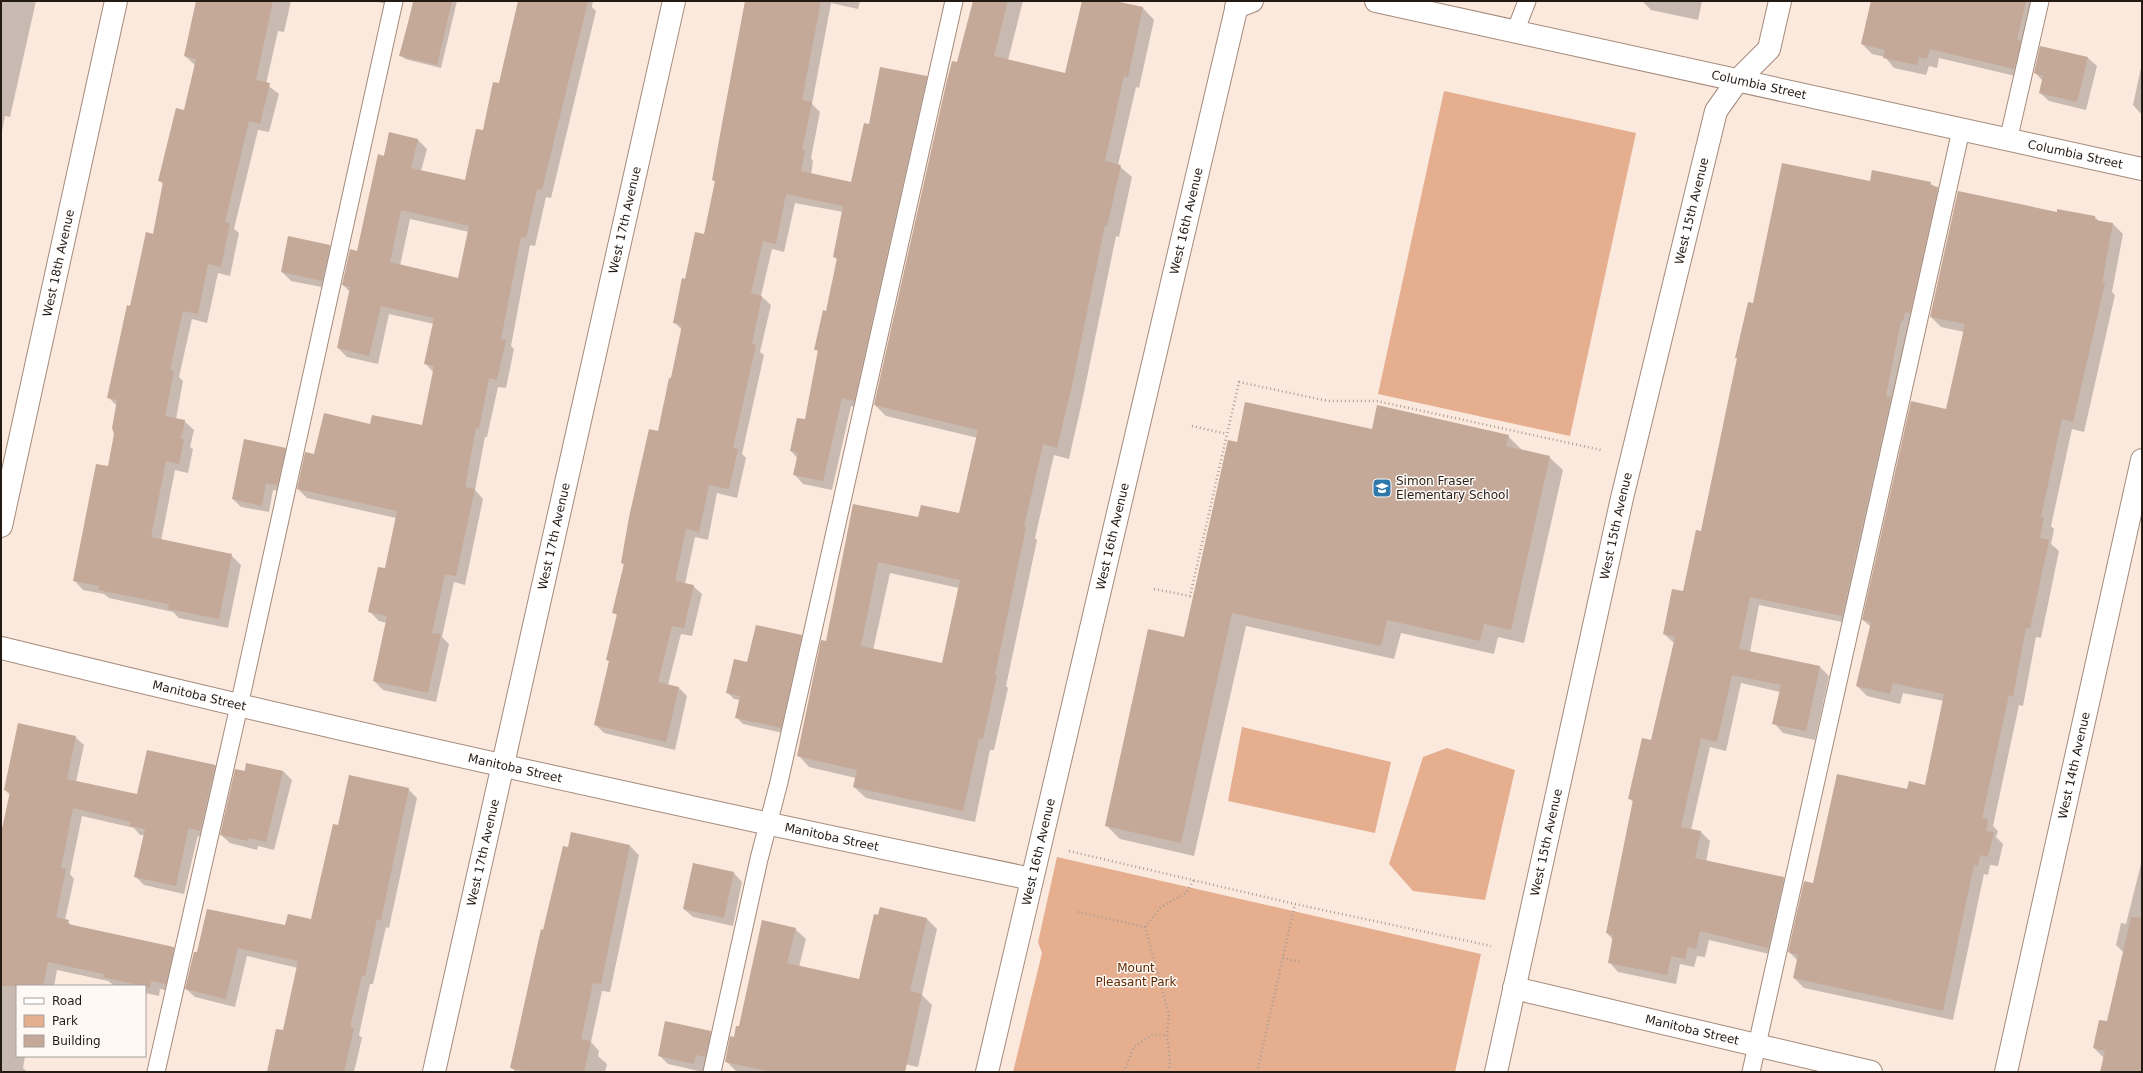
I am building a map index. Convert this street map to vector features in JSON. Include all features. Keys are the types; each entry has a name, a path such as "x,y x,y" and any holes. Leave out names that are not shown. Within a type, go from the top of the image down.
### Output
{"street":[{"name":"West 18th Avenue","path":"1,526 116,1"},
{"name":"West 17th Avenue","path":"434,1072 674,1"},
{"name":"Columbia Street","path":"1376,1 2008,141 2142,169"},
{"name":"West 15th Avenue","path":"1496,1072 1622,498 1716,111 1738,80 1769,49 1780,1"},
{"name":"West 16th Avenue","path":"987,1072 1242,3"},
{"name":"West 14th Avenue","path":"2006,1072 2142,460"},
{"name":"Manitoba Street","path":"1,648 239,706 768,824 1032,880"},
{"name":"Manitoba Street","path":"1514,988 1871,1072"}],"lane":[{"path":"156,1072 239,706 394,1"},
{"path":"712,1072 759,858 768,824 954,1"},
{"path":"1515,32 1527,1"},
{"path":"2008,141 2040,1"},
{"path":"1751,1072 1961,130"}],"path":[{"path":"1154,589 1190,596 1239,382 1328,402 1377,401 1601,450"},
{"path":"1192,426 1227,434"},
{"path":"1062,849 1295,904 1491,946"},
{"path":"1145,927 1160,907 1186,893 1194,880"},
{"path":"1257,1072 1295,904"},
{"path":"1078,912 1145,927"},
{"path":"1145,927 1169,1014 1167,1035 1170,1062 1168,1072"},
{"path":"1283,958 1301,962"},
{"path":"1124,1072 1134,1047 1152,1035 1167,1035"}],"green space":[{"path":"1444,91 1636,133 1570,436 1378,394"},
{"path":"1242,727 1391,762 1375,833 1228,801"},
{"path":"1447,748 1515,770 1485,900 1413,891 1389,864 1423,757"},
{"name":"Mount Pleasant Park","path":"1057,857 1481,954 1455,1072 1013,1072 1042,953 1038,942"}],"building":[{"path":"196,1 273,1 256,80 270,83 260,124 249,121 225,222 230,223 221,267 208,264 198,314 183,311 170,370 174,371 165,416 185,420 181,439 184,439 179,464 166,461 151,537 232,554 219,619 168,609 169,604 98,590 99,586 73,581 96,464 108,466 114,434 112,428 117,400 107,398 127,305 130,306 146,232 153,234 163,182 158,181 176,108 184,110 196,59 184,56"},
{"path":"414,1 452,1 437,65 399,56"},
{"path":"518,1 588,1 542,190 537,189 526,238 521,237 501,339 506,340 497,380 489,378 479,429 476,428 465,487 475,489 456,576 445,574 432,633 441,634 428,693 373,681 387,616 368,612 378,567 385,568 397,511 297,489 305,452 314,454 324,413 370,424 372,415 422,425 434,366 424,364 434,318 381,306 369,356 337,348 350,287 342,285 350,249 357,251 378,154 384,156 389,132 418,139 411,168 465,180 476,129 483,130 493,82 499,83","holes":["401,210 469,226 458,278 390,262"]},
{"path":"745,1 821,1 802,100 812,102 802,150 805,151 801,171 851,182 864,123 869,124 880,67 927,76 854,401 842,398 823,481 793,475 798,453 790,451 797,418 805,419 818,350 814,350 823,310 826,311 837,258 833,257 843,206 786,194 776,244 763,241 751,293 762,296 752,344 756,345 733,448 738,449 729,489 709,485 699,532 686,529 675,581 694,585 684,628 672,626 658,682 679,687 666,742 594,725 609,661 606,660 617,614 612,613 624,564 621,563 629,517 649,429 658,431 669,378 671,378 682,325 673,323 682,278 685,279 695,232 704,234 715,181 712,180"},
{"path":"973,1 1008,1 994,56 1065,73 1082,1 1115,1 1143,7 1128,77 1124,76 1105,161 1121,165 1107,226 1105,225 1072,385 1057,448 1043,444 1024,527 1026,527 995,675 997,675 983,739 979,739 963,811 853,787 857,770 797,756 821,640 826,641 853,504 918,517 921,505 959,513 978,430 874,405 947,80 952,61 957,62","holes":["878,562 960,580 942,663 861,646"]},
{"path":"1871,1 2026,1 2017,40 2021,41 2014,69 1930,49 1927,59 1919,57 1917,65 1883,58 1885,50 1861,44"},
{"path":"2040,46 2088,57 2077,102 2039,93 2043,76 2034,73"},
{"path":"1782,163 1870,181 1872,170 1931,182 1930,185 1938,187 1910,313 1905,312 1903,321 1901,321 1886,396 1891,397 1842,616 1750,597 1739,649 1820,666 1806,731 1772,724 1781,685 1732,675 1717,742 1701,738 1681,827 1701,831 1695,858 1784,877 1768,948 1700,931 1696,949 1688,947 1685,959 1671,956 1667,975 1608,963 1613,935 1606,933 1633,800 1628,799 1642,738 1651,740 1675,637 1663,634 1672,589 1683,591 1696,530 1701,531 1737,358 1735,358 1748,302 1753,303"},
{"path":"1958,191 2057,212 2057,209 2095,216 2095,220 2113,223 2102,283 2105,283 2073,422 2062,419 2041,517 2044,517 2040,538 2049,540 2030,629 2026,628 2013,696 2009,695 1982,818 1988,819 1986,831 1994,832 1988,857 1980,855 1978,866 1974,865 1943,1011 1793,978 1798,955 1788,952 1804,881 1813,883 1837,774 1907,789 1909,781 1925,785 1944,694 1893,683 1890,694 1856,686 1871,622 1862,620 1911,401 1946,409 1965,324 1930,317"},
{"path":"288,236 330,245 322,281 281,272"},
{"path":"1245,402 1372,429 1377,405 1509,435 1506,446 1550,456 1511,630 1484,624 1480,641 1387,620 1381,646 1232,613 1181,843 1105,826 1148,629 1184,637 1228,440 1237,442"},
{"path":"244,439 286,448 277,485 266,483 262,506 232,499"},
{"path":"756,625 802,635 781,728 735,718 740,696 726,693 734,659 747,662"},
{"path":"18,723 76,736 67,779 137,794 147,750 215,765 200,831 189,828 188,830 176,886 134,877 145,829 130,826 131,822 73,808 61,868 66,869 56,917 69,920 68,924 174,947 166,984 151,981 150,988 146,987 146,985 137,985 103,977 104,974 48,962 43,985 1,986 1,833 10,792 4,790"},
{"path":"246,763 283,771 266,842 249,838 248,841 220,835 235,769 245,771"},
{"path":"349,775 409,788 381,920 377,919 365,976 362,975 350,1027 354,1028 344,1072 267,1072 276,1029 283,1030 298,961 238,948 226,999 185,989 194,952 197,952 207,909 285,925 288,914 311,919 333,824 338,825"},
{"path":"571,832 630,845 601,984 593,983 581,1039 591,1041 584,1072 529,1072 510,1068 541,929 543,930 563,846 568,847"},
{"path":"693,863 734,872 724,918 683,909"},
{"path":"880,907 927,918 910,991 922,994 905,1072 772,1072 725,1062 730,1036 734,1037 736,1026 739,1026 762,920 796,928 787,963 859,979 874,914 878,915"},
{"path":"2131,917 2142,918 2142,1072 2100,1072 2105,1051 2093,1048 2099,1020 2107,1021"},
{"path":"665,1021 711,1031 705,1057 696,1055 694,1064 658,1056"}],"place":[{"name":"Simon Fraser Elementary School","path":"1382,488"}]}
